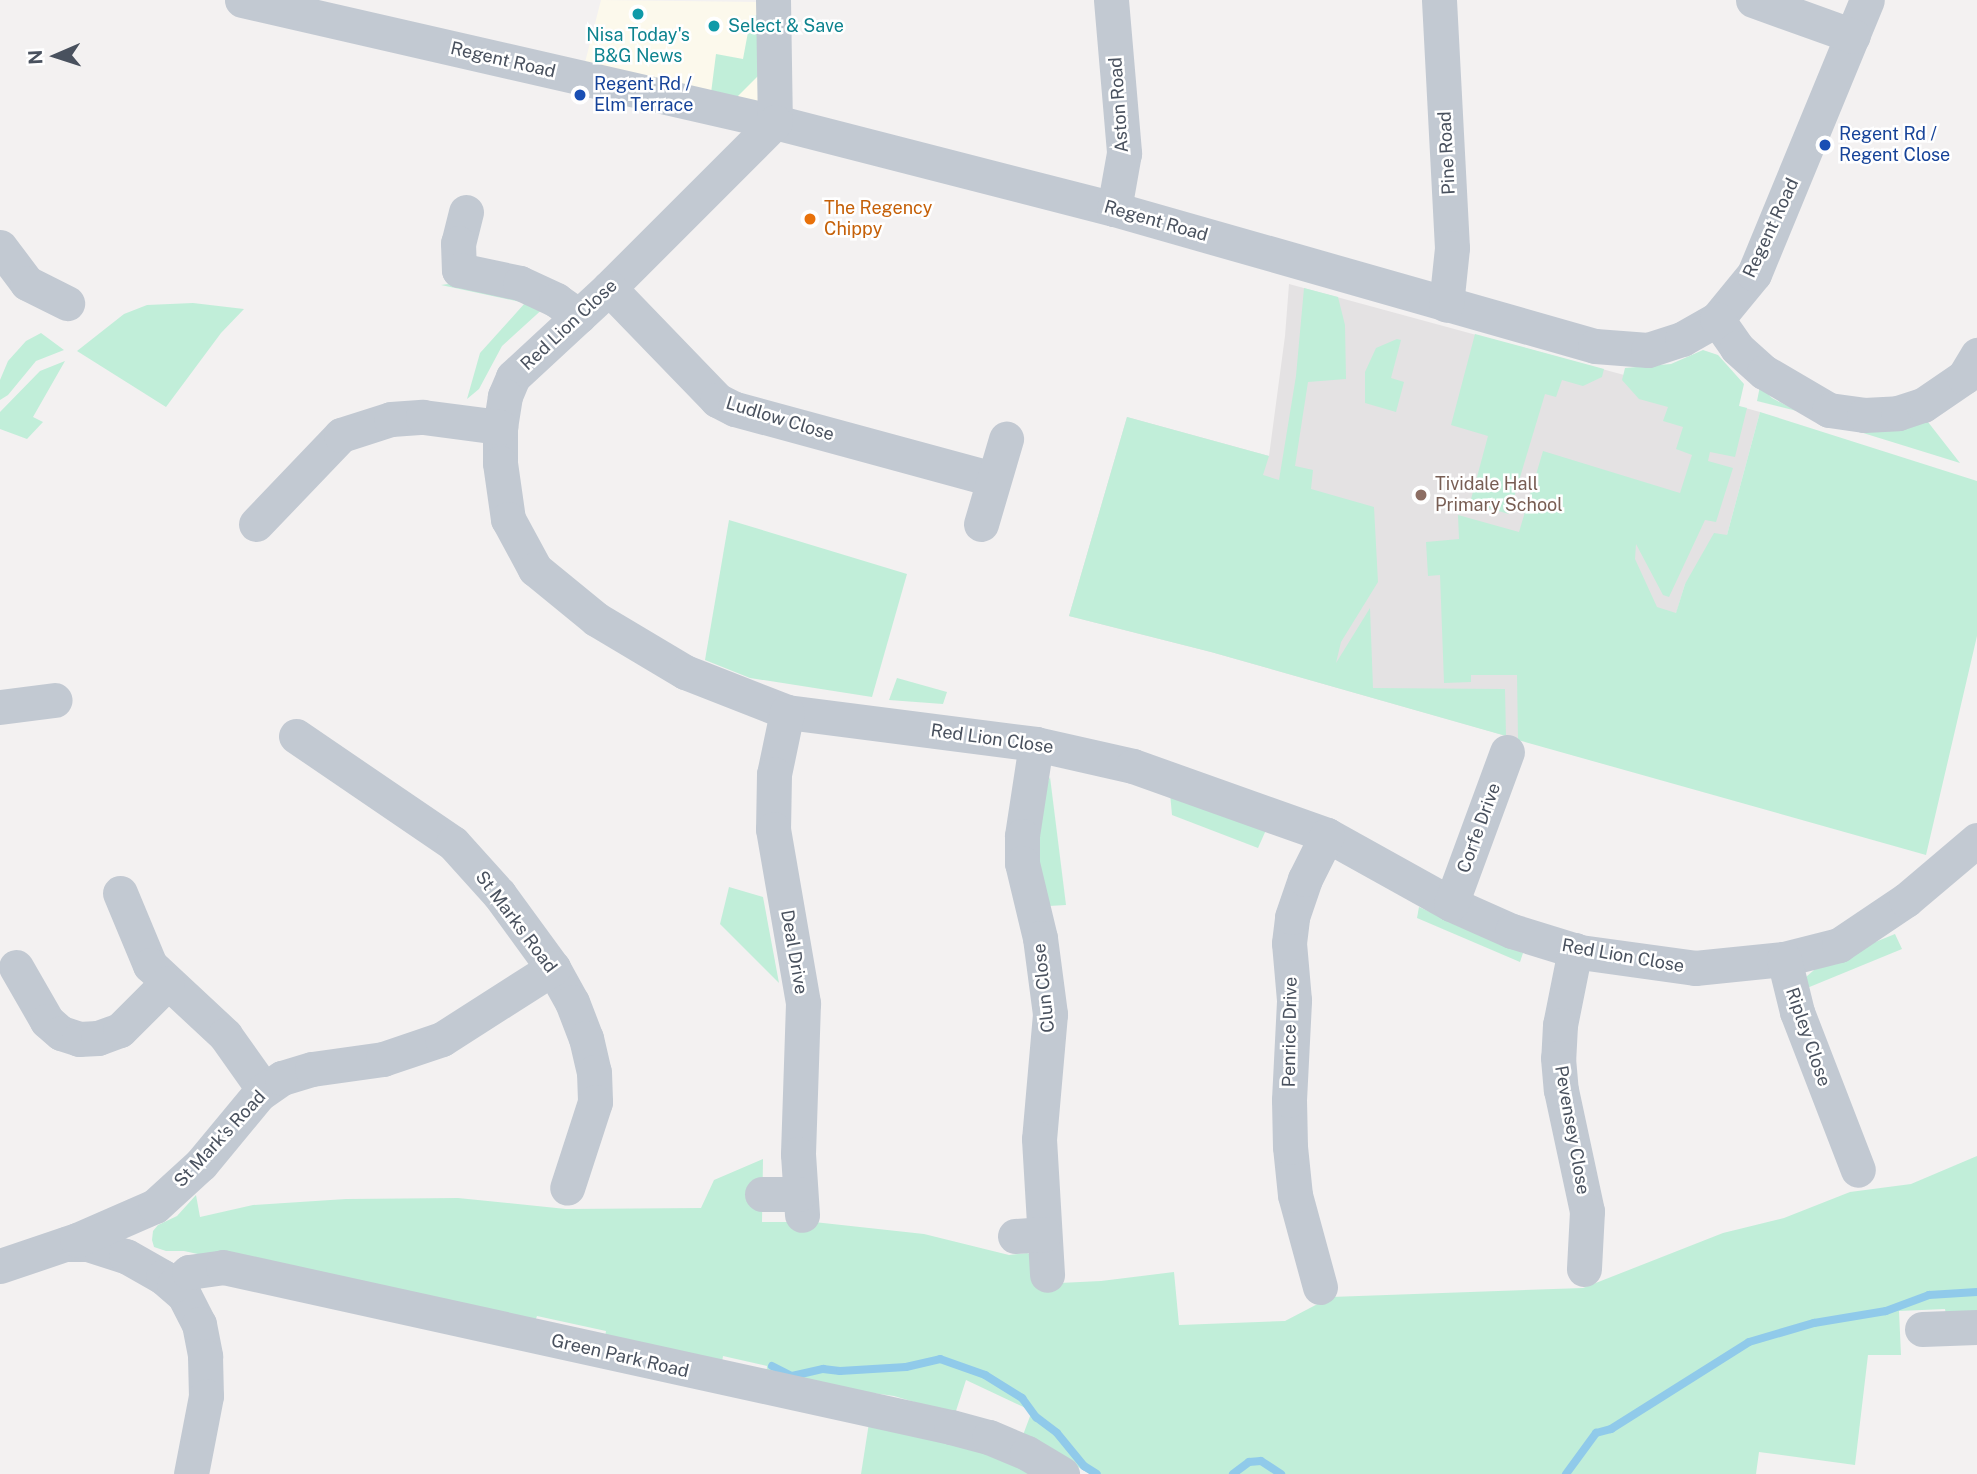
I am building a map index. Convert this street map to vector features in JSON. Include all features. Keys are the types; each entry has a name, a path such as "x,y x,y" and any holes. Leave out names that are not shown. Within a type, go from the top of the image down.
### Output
{"street":[{"name":"Regent Road","path":"242,0 775,122 1114,209 1595,346 1648,350 1682,340 1717,319 1754,274 1867,0"},
{"path":"773,0 775,122"},
{"name":"Aston Road","path":"1111,0 1124,153 1114,209"},
{"name":"Pine Road","path":"1439,0 1452,248 1446,305"},
{"path":"1753,0 1853,36"},
{"name":"Red Lion Close","path":"775,122 609,288 513,377 505,396 500,427 499,463 508,519 535,569 596,619 685,672 787,712 1036,744 1133,766 1327,835 1451,904 1512,931 1575,950 1695,968 1784,959 1839,945 1906,900 1977,840"},
{"path":"466,212 458,243 458,270 520,283 556,300 579,316"},
{"path":"0,247 27,283 67,303"},
{"name":"Ludlow Close","path":"609,288 717,400 735,409 993,479"},
{"path":"1717,319 1737,348 1763,372 1829,410 1864,415 1898,413 1923,405 1964,377 1977,355"},
{"path":"257,524 341,435 391,419 424,417 500,427"},
{"path":"981,524 1006,439"},
{"path":"0,707 55,700"},
{"name":"Deal Drive","path":"762,1194 801,1204 803,1003 774,829 775,774 787,712"},
{"name":"St Marks Road","path":"296,736 453,843 499,894 553,968 581,1026 594,1072 595,1102 567,1188"},
{"name":"Clun Close","path":"1036,744 1022,836 1022,863 1040,938 1050,1014 1029,1235 1047,1275"},
{"name":"Corfe Drive","path":"1451,904 1507,752"},
{"name":"Penrice Drive","path":"1320,1287 1293,1243 1295,1195 1289,1100 1294,1000 1290,943 1292,917 1304,879 1327,835"},
{"path":"120,893 150,965 225,1035 264,1090"},
{"name":"Pevensey Close","path":"1575,950 1560,1026 1558,1058 1561,1090 1587,1211 1584,1269"},
{"name":"Ripley Close","path":"1784,959 1821,1118 1858,1170"},
{"path":"16,967 47,1021 61,1034 79,1039 99,1038 120,1030 167,983"},
{"name":"St Mark's Road","path":"0,1266 66,1244 155,1206 192,1173 264,1090 282,1078 302,1072 383,1059 442,1039 553,968"},
{"path":"139,1214 138,1247 143,1259 184,1295 199,1324 205,1356 206,1396 197,1472"},
{"path":"66,1244 88,1244 126,1256 168,1281"},
{"name":"Green Park Road","path":"168,1281 189,1272 223,1268 951,1427 1008,1445 1062,1474"},
{"path":"1923,1329 1977,1328"}],"shaded area":[{"path":"601,0 759,2 775,122 581,78"},
{"name":"Tividale Hall Primary School","path":"1289,284 1760,412 1727,535 1685,584 1676,614 1657,608 1612,766 1211,652 1069,616 1127,417 1269,456"}],"green space":[{"path":"760,15 762,72 735,99 711,93 716,54 743,59 751,16"},
{"path":"455,283 547,305 502,346 479,389 467,399 480,353 525,303 441,285"},
{"path":"1304,288 1338,297 1345,325 1346,379 1308,382 1295,466 1313,470 1311,489 1374,507 1378,582 1341,642 1336,663 1370,608 1373,688 1505,689 1506,736 1211,652 1069,616 1127,417 1269,456 1263,475 1279,480 1296,376"},
{"path":"193,303 244,309 221,333 166,407 77,351 124,314 147,305"},
{"path":"41,333 64,350 36,361 8,395 0,400 0,380 8,361 26,341"},
{"path":"1475,334 1604,369 1602,377 1583,386 1562,380 1556,397 1545,394 1509,514 1470,503 1488,436 1451,425"},
{"path":"1397,339 1401,340 1391,378 1404,382 1396,412 1365,403 1365,372 1376,348"},
{"path":"1703,350 1718,355 1744,384 1739,406 1747,408 1735,457 1710,452 1708,461 1733,468 1716,522 1705,520 1669,597 1663,595 1636,544 1635,559 1657,607 1676,613 1685,584 1714,533 1727,535 1760,412 1977,481 1977,636 1926,855 1518,740 1517,675 1471,675 1471,682 1444,683 1440,575 1428,576 1426,542 1459,539 1458,515 1519,532 1543,451 1680,493 1692,455 1676,449 1683,427 1663,421 1668,407 1639,399 1622,380 1625,368 1671,364"},
{"path":"65,361 33,417 43,422 27,439 0,429 0,412 40,371"},
{"path":"1760,386 1772,398 1797,411 1757,401"},
{"path":"1928,422 1960,463 1847,428 1903,425"},
{"path":"729,520 907,574 872,697 750,678 705,660"},
{"path":"897,678 947,692 943,704 889,700"},
{"path":"1050,777 1066,905 1049,906 1036,850 1041,798"},
{"path":"1170,793 1266,830 1258,848 1172,815"},
{"path":"729,887 763,897 779,983 720,924"},
{"path":"1419,907 1523,953 1520,962 1417,918"},
{"path":"1895,934 1902,949 1807,988 1806,977 1821,964"},
{"path":"1977,1156 1977,1314 1946,1315 1945,1309 1899,1311 1901,1355 1868,1355 1855,1465 1759,1452 1756,1474 1090,1474 1023,1435 1032,1411 966,1380 955,1414 894,1396 766,1378 767,1366 723,1356 721,1368 604,1343 606,1331 537,1316 533,1327 184,1251 166,1251 154,1247 152,1240 153,1231 158,1225 177,1216 196,1195 200,1217 253,1205 346,1199 458,1198 566,1209 701,1208 714,1180 763,1159 762,1222 814,1222 924,1234 1009,1255 1027,1253 1030,1254 1039,1284 1101,1281 1174,1272 1179,1325 1285,1321 1331,1297 1583,1288 1723,1233 1784,1218 1850,1192 1911,1184"},
{"path":"869,1423 942,1436 1033,1474 861,1474"}],"waterway":[{"path":"1566,1474 1596,1433 1611,1429 1749,1342 1814,1323 1886,1311 1929,1295 1977,1292"},
{"path":"772,1366 792,1376 823,1369 840,1371 906,1367 940,1359 985,1375 1022,1398 1036,1417 1057,1433 1084,1466 1097,1474"},
{"path":"1233,1474 1249,1462 1261,1461 1281,1474"}],"place":[{"name":"Nisa Today's B&G News","path":"638,14"},
{"name":"Select & Save","path":"714,26"},
{"name":"Regent Rd / Elm Terrace","path":"580,95"},
{"name":"Regent Rd / Regent Close","path":"1825,145"},
{"name":"The Regency Chippy","path":"810,219"},
{"name":"Tividale Hall Primary School","path":"1421,495"}]}
